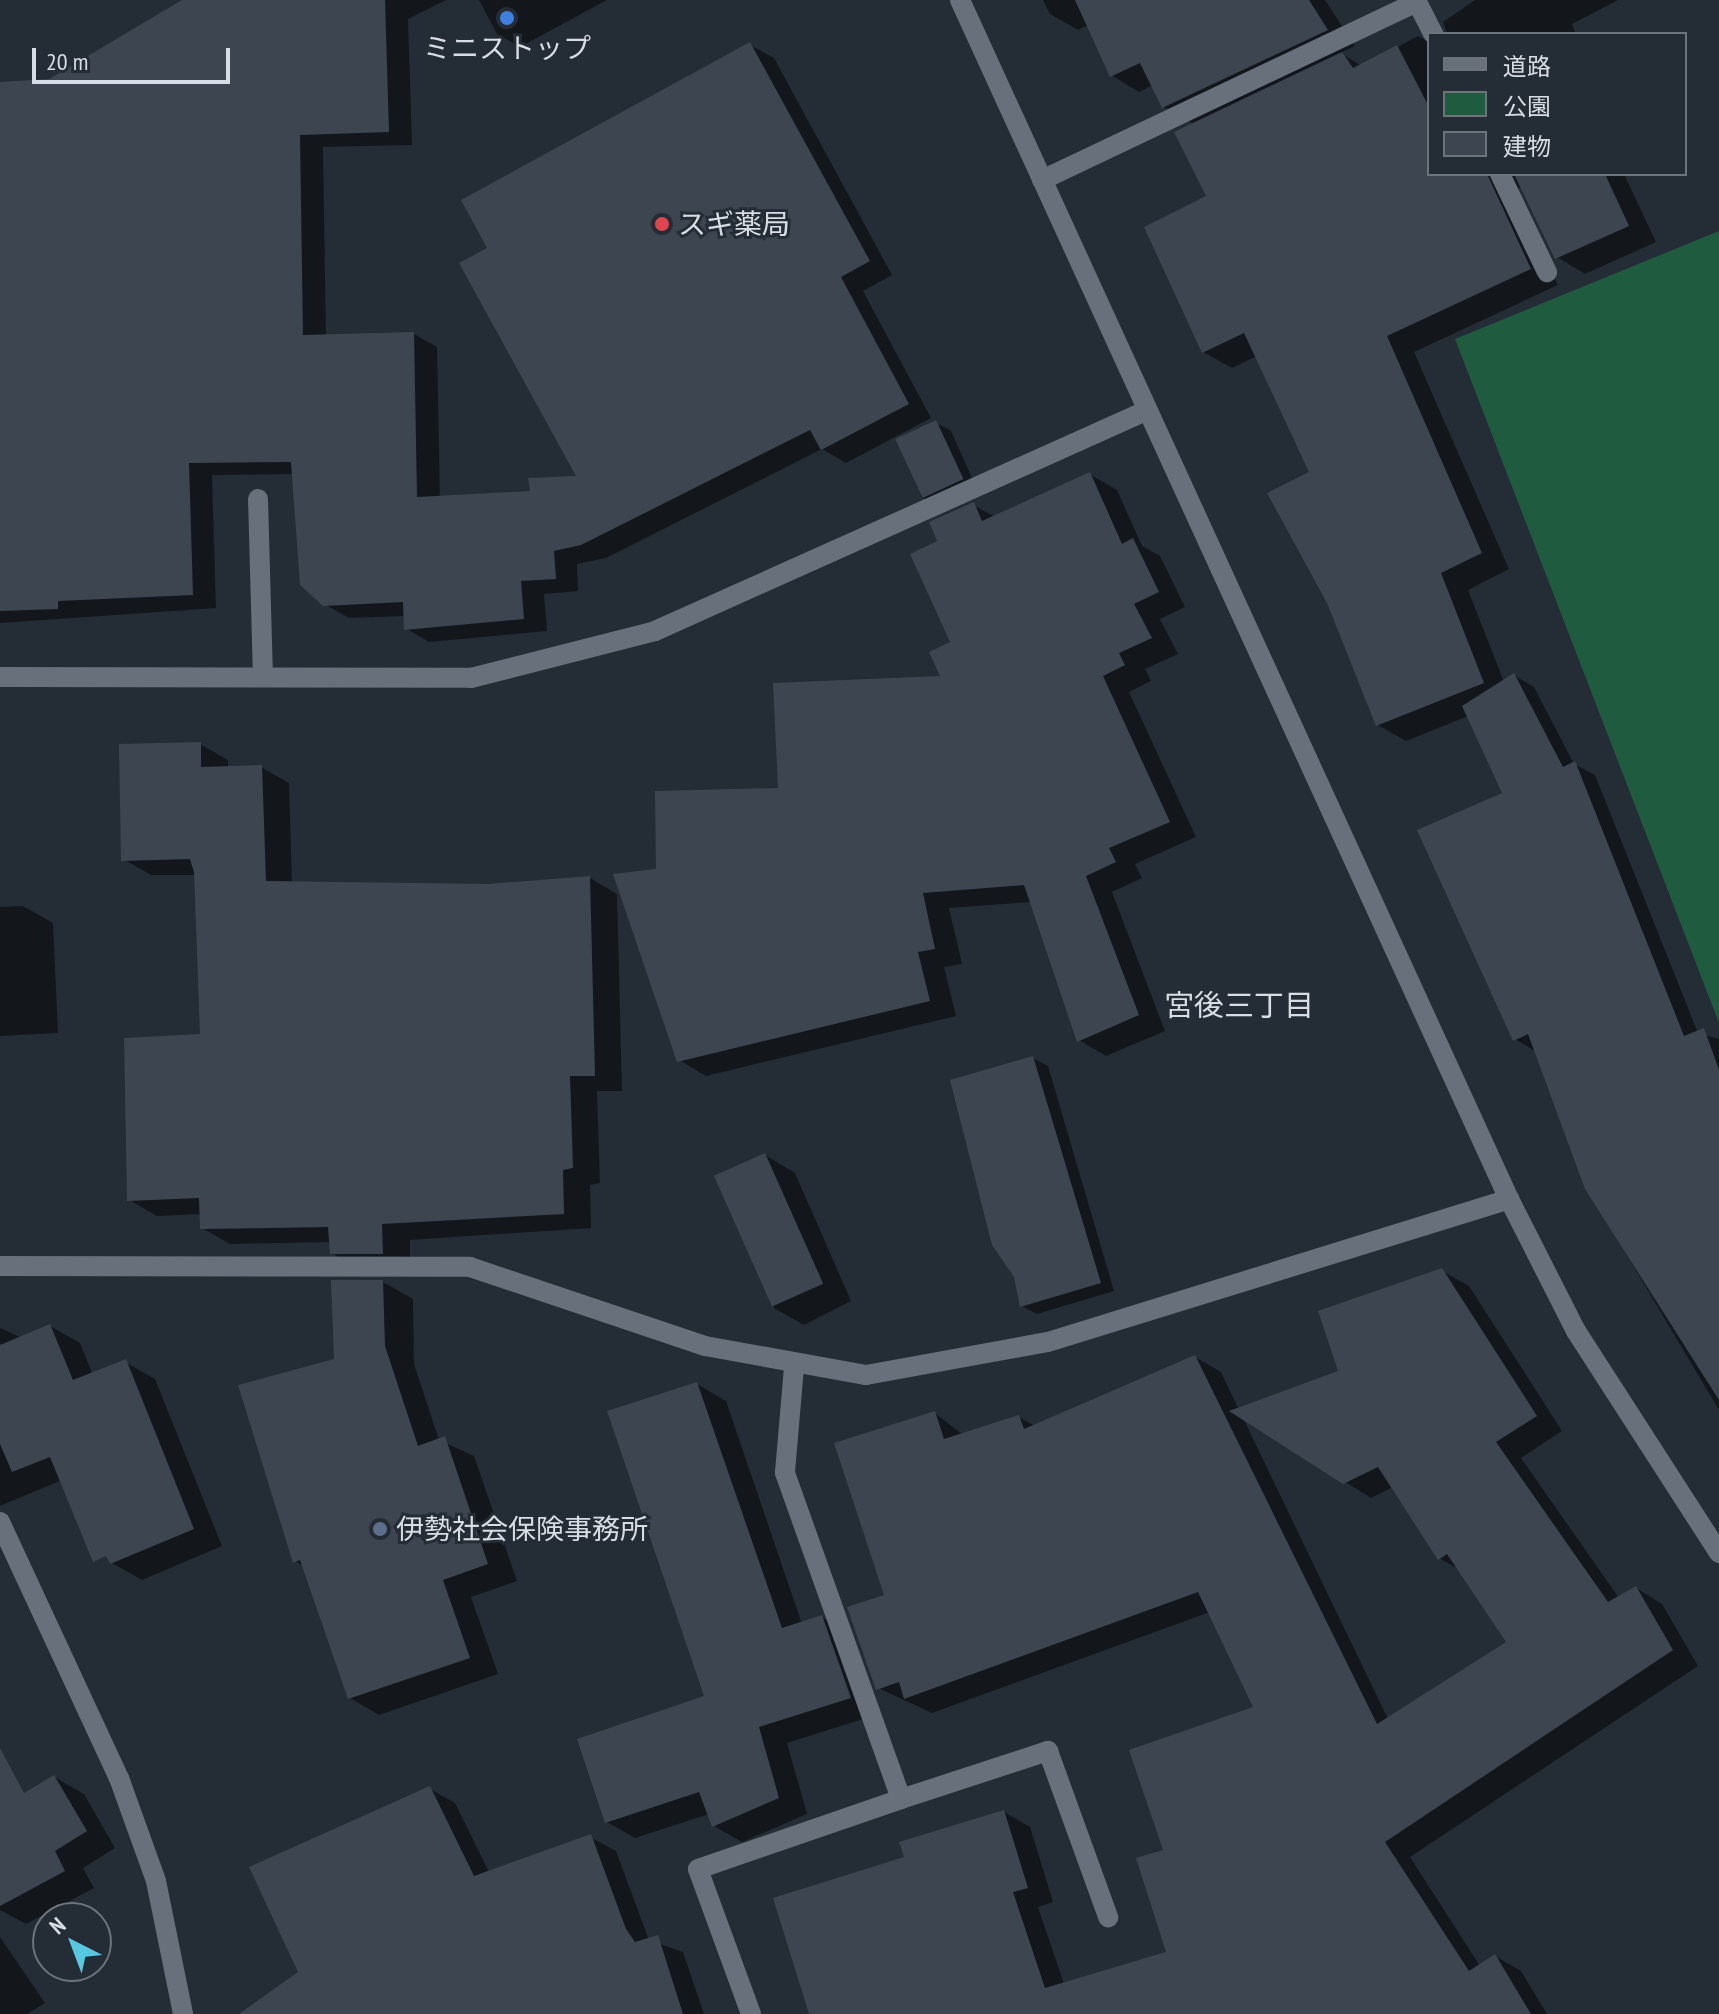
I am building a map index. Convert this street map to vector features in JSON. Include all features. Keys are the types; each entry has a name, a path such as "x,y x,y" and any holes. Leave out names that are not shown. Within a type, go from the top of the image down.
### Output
{"street":[{"path":"960,0 1509,1199 1576,1331 1719,1553"},
{"path":"1042,180 1417,2 1431,17"},
{"path":"1501,176 1547,272"},
{"path":"0,677 263,675 471,678 655,631 1146,411"},
{"path":"258,499 263,675"},
{"path":"0,1266 470,1267 705,1346 794,1367 866,1375 1048,1342 1509,1199"},
{"path":"794,1367 785,1473 901,1799"},
{"path":"0,1522 119,1778 156,1881 183,2014"},
{"path":"751,2014 698,1869 1048,1751 1108,1917"}],"green space":[{"path":"1719,231 1719,1023 1455,339"}],"building":[{"path":"182,0 385,0 389,132 300,135 303,335 414,332 417,497 530,491 528,478 576,476 459,263 487,248 461,200 750,42 870,261 841,277 909,404 821,450 810,430 581,545 554,551 556,579 521,581 524,619 404,630 403,602 323,606 300,585 291,462 189,463 193,595 58,601 58,609 0,611 0,82 49,79"},
{"path":"1075,0 1309,0 1328,30 1162,108 1140,63 1110,77"},
{"path":"1397,45 1427,103 1427,176 1488,176 1531,269 1387,336 1482,553 1441,573 1484,683 1376,726 1327,603 1267,493 1309,472 1244,333 1202,353 1144,227 1206,196 1174,132 1342,52 1353,68"},
{"path":"1515,176 1606,176 1629,226 1555,259"},
{"path":"936,420 963,479 923,498 895,439"},
{"path":"1090,472 1122,544 1133,538 1159,592 1134,604 1152,638 1119,653 1125,665 1103,676 1170,822 1109,848 1116,862 1086,876 1139,1015 1077,1042 1024,885 923,893 935,949 918,952 930,1001 677,1062 613,874 656,869 655,791 778,788 773,683 940,676 929,652 950,642 910,554 937,541 929,522 974,502 982,521"},
{"path":"1514,673 1563,767 1575,761 1684,1036 1704,1028 1719,1070 1719,1400 1585,1189 1528,1034 1513,1041 1417,830 1502,793 1462,706"},
{"path":"201,742 201,767 262,765 266,881 488,884 590,876 595,1076 570,1076 573,1168 563,1170 564,1214 382,1224 383,1254 330,1254 328,1227 200,1229 199,1198 127,1201 124,1038 200,1034 194,872 190,859 121,861 119,744"},
{"path":"1033,1056 1101,1283 1020,1307 1014,1277 992,1245 950,1080"},
{"path":"765,1153 823,1284 772,1306 714,1176"},
{"path":"1442,1268 1537,1416 1496,1442 1608,1602 1636,1586 1673,1650 1385,1842 1469,1971 1495,1954 1531,2014 809,2014 773,1898 904,1857 899,1842 1004,1810 1028,1888 1013,1892 1045,1988 1166,1952 1136,1858 1163,1850 1129,1750 1253,1707 1198,1592 904,1699 899,1682 876,1690 847,1607 884,1595 834,1443 935,1411 944,1439 1019,1415 1024,1429 1195,1355 1377,1724 1506,1642 1447,1554 1438,1560 1378,1467 1343,1484 1229,1411 1338,1371 1318,1311"},
{"path":"331,1280 383,1280 385,1346 418,1446 445,1436 488,1564 443,1580 470,1658 348,1699 300,1560 293,1563 238,1385 334,1359"},
{"path":"50,1324 73,1380 126,1359 194,1529 110,1564 106,1556 93,1562 50,1457 12,1472 0,1444 0,1345"},
{"path":"697,1382 782,1628 822,1615 851,1698 759,1727 779,1798 712,1827 699,1792 605,1823 577,1739 704,1696 607,1411"},
{"path":"0,1748 24,1793 54,1775 87,1831 55,1851 65,1871 0,1906"},
{"path":"430,1786 474,1876 591,1834 626,1929 635,1942 658,1935 683,2014 239,2014 298,1972 249,1867"}],"place":[{"name":"ミニストップ","path":"507,18"},
{"name":"スギ薬局","path":"662,224"},
{"name":"伊勢社会保険事務所","path":"380,1529"}],"district":[{"name":"宮後三丁目","path":"1239,1005"}]}
